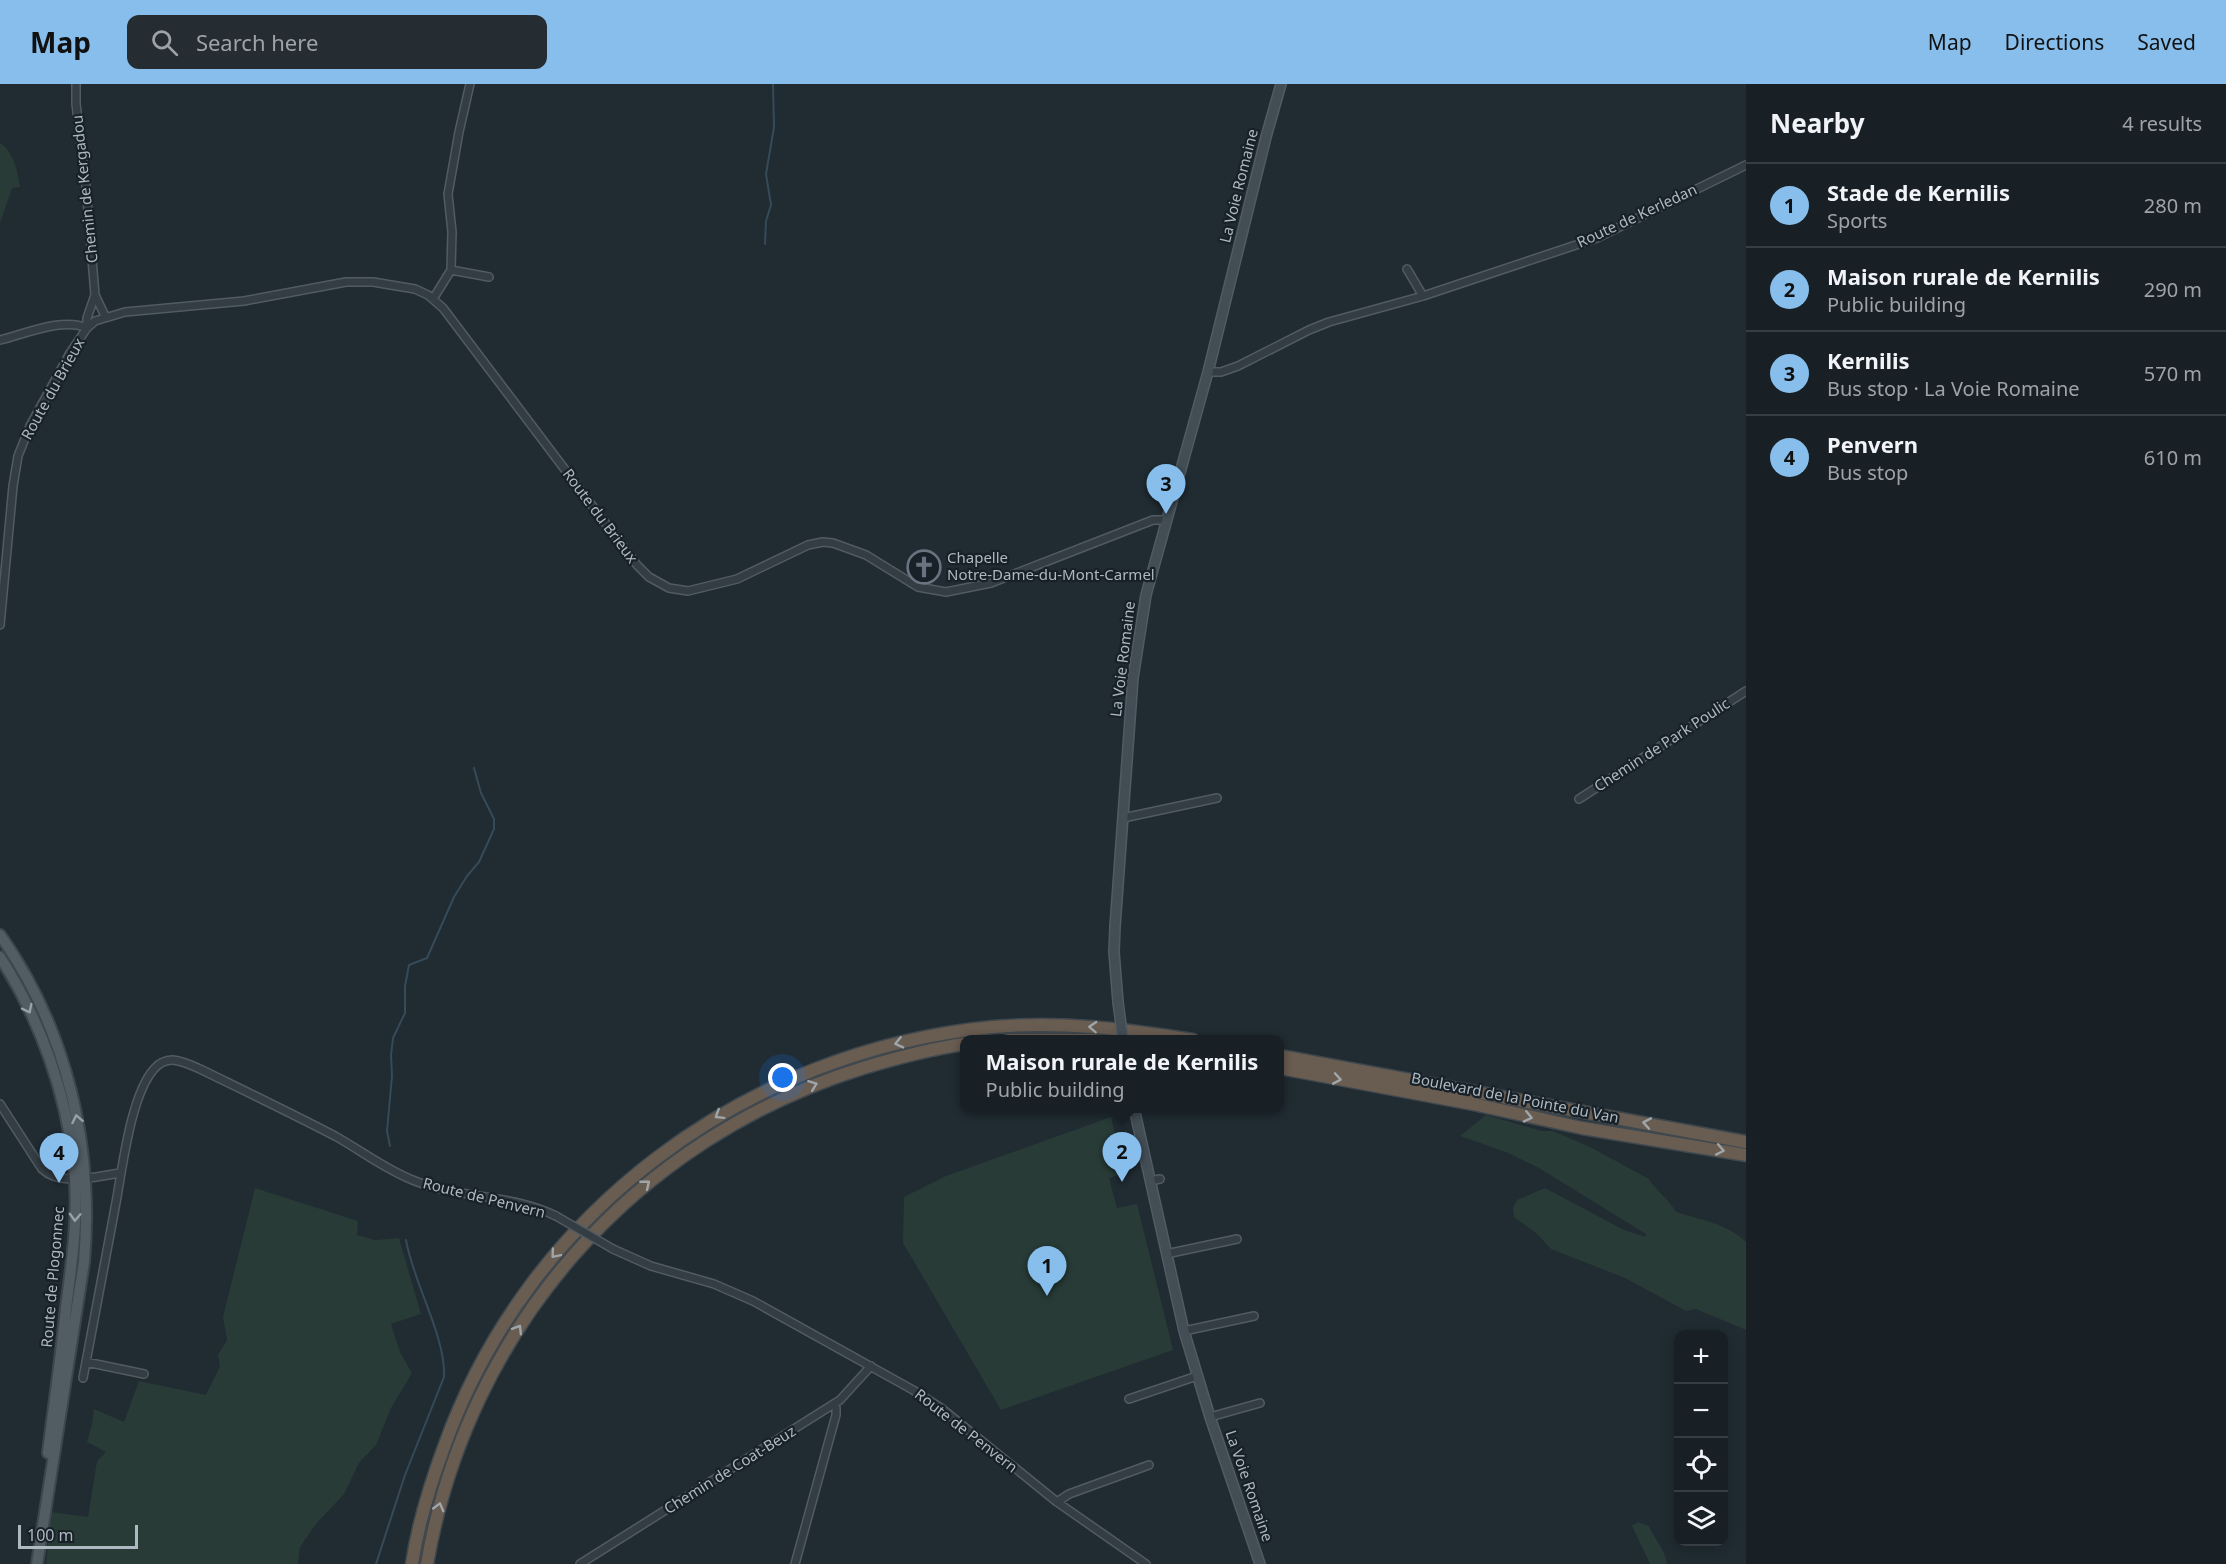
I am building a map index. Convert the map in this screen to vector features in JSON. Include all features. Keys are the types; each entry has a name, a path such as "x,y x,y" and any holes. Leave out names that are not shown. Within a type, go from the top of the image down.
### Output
{"highway":[{"path":"412,1564 424,1504 446,1440 480,1364 504,1324 536,1278 578,1228 639,1171 686,1136 741,1102 792,1077 862,1053 923,1037 993,1027 1039,1025 1108,1028 1158,1035"},
{"path":"427,1564 435,1521 451,1468 499,1360 542,1293 614,1212 688,1152 722,1130 776,1101 808,1086 875,1064 906,1055 960,1045"},
{"name":"Boulevard de la Pointe du Van","path":"1284,1057 1746,1142"},
{"name":"Boulevard de la Pointe du Van","path":"1284,1069 1473,1104 1582,1128 1746,1155"}],"main road":[{"name":"Route de Plogonnec","path":"0,935 29,982 55,1040 72,1096 86,1221 84,1262 37,1564"},
{"name":"Route de Plogonnec","path":"0,957 29,1010 49,1056 80,1178"}],"street":[{"name":"Chemin de Kergadou","path":"76,84 95,295 102,318"},
{"path":"433,299 451,270 452,232 448,194 470,84"},
{"name":"La Voie Romaine","path":"1122,1035 1114,940 1136,648 1147,589 1208,372 1281,84"},
{"name":"Route de Kerledan","path":"1208,372 1221,372 1238,366 1329,322 1423,296 1597,238 1746,165"},
{"path":"1407,269 1423,296"},
{"path":"451,270 489,277"},
{"name":"Route du Brieux","path":"0,625 18,456 33,420 70,353 87,328 102,318 125,312 244,301 346,282 398,285 415,289 433,299 450,317 637,565 649,577 676,591 698,589 737,579 802,547 824,542 856,550 918,587 934,591 953,591 991,583 1147,522 1167,520"},
{"name":"Chemin de Kergadou","path":"87,328 95,295"},
{"path":"91,305 102,318"},
{"path":"0,340 61,324 78,324 87,328"},
{"name":"Chemin de Park Poulic","path":"1579,799 1746,691"},
{"path":"1123,818 1217,798"},
{"name":"Route de Penvern","path":"121,1173 132,1120 144,1086 154,1068 174,1059 200,1069 336,1137 413,1180 446,1191 517,1202 540,1209 613,1249 651,1266 714,1284 753,1300 914,1390 941,1408 1057,1502 1146,1564"},
{"path":"0,1104 42,1169 54,1178 80,1178 121,1173 82,1378"},
{"name":"La Voie Romaine","path":"1135,1113 1155,1180 1166,1254 1184,1331 1210,1417 1260,1564"},
{"path":"1166,1254 1237,1239"},
{"path":"1184,1331 1254,1316"},
{"path":"86,1362 144,1374"},
{"name":"Chemin de Coat-Beuz","path":"580,1564 834,1405 847,1394 871,1366"},
{"path":"1129,1399 1197,1376"},
{"name":"La Voie Romaine","path":"1210,1417 1260,1404"},
{"path":"795,1564 836,1415 834,1405"},
{"path":"1057,1502 1069,1494 1149,1465"}],"green space":[{"path":"0,143 12,157 20,187 12,188 0,223"},
{"path":"1486,1115 1542,1131 1553,1131 1592,1148 1649,1179 1676,1212 1713,1223 1739,1236 1746,1242 1746,1330 1696,1309 1686,1311 1625,1278 1551,1249 1536,1233 1514,1217 1513,1208 1517,1200 1545,1188 1624,1230 1645,1237 1646,1234 1539,1168 1506,1152 1460,1136"},
{"path":"1111,1117 1124,1173 1109,1178 1117,1208 1137,1204 1173,1350 1001,1410 903,1243 904,1197 946,1176"},
{"path":"255,1188 358,1221 357,1235 375,1240 399,1238 421,1314 391,1324 400,1352 412,1373 391,1408 376,1445 359,1463 344,1494 316,1524 300,1547 298,1564 46,1564 51,1512 88,1517 97,1461 106,1452 87,1442 94,1409 124,1422 139,1381 206,1395 220,1366 218,1355 227,1340 223,1317"},
{"path":"1638,1522 1649,1526 1667,1564 1650,1564 1632,1526"}],"waterway":[{"path":"765,244 766,221 771,205 766,174 774,127 773,84"},
{"path":"390,1146 387,1131 392,1076 391,1055 393,1038 405,1013 405,986 409,965 427,958 454,897 479,862 494,829 494,819 481,793 474,768"},
{"path":"376,1564 405,1475 444,1377 440,1345 415,1274 406,1240"}],"place":[{"name":"Kernilis","path":"1166,514"},
{"name":"Chapelle Notre-Dame-du-Mont-Carmel","path":"924,567"},
{"name":"Maison rurale de Kernilis","path":"1122,1182"},
{"name":"Penvern","path":"59,1183"},
{"name":"Stade de Kernilis","path":"1047,1296"}]}
